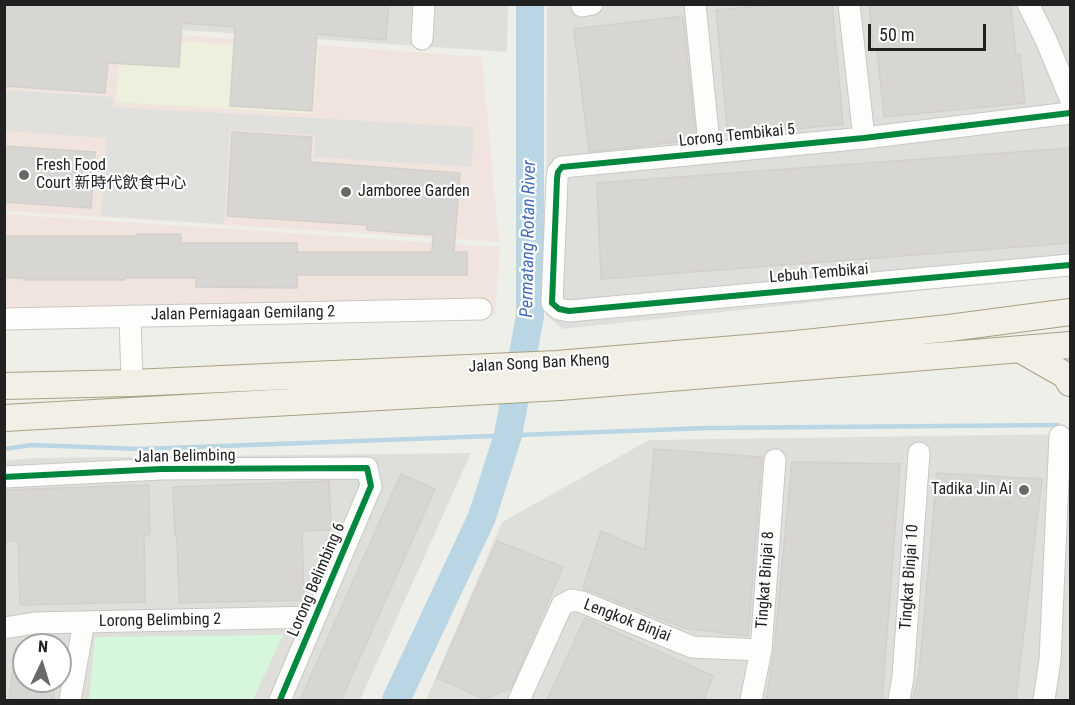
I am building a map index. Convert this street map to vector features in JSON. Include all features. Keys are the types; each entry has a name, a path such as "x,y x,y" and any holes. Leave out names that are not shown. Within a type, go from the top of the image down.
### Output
{"main road":[{"name":"Jalan Song Ban Kheng","path":"559,376 795,344 949,328 1071,312"},
{"name":"Jalan Song Ban Kheng","path":"4,386 494,379 1021,350 1071,345"},
{"path":"1021,350 1065,375 1071,383"},
{"name":"Jalan Song Ban Kheng","path":"4,418 494,379"}],"street":[{"path":"422,39 424,4"},
{"path":"695,4 710,153"},
{"path":"849,4 864,138"},
{"path":"1028,4 1071,98"},
{"name":"Lorong Tembikai 5","path":"569,311 559,309 552,303 557,178 562,167 864,138 1071,113"},
{"name":"Lebuh Tembikai","path":"569,311 1071,265"},
{"name":"Jalan Perniagaan Gemilang 2","path":"4,319 481,309"},
{"path":"130,316 132,384"},
{"path":"1044,700 1063,525 1060,436"},
{"name":"Tingkat Binjai 10","path":"899,700 903,677 919,453"},
{"name":"Tingkat Binjai 8","path":"751,700 761,650 775,460"},
{"name":"Jalan Belimbing","path":"4,477 161,470 367,468"},
{"name":"Lorong Belimbing 6","path":"280,700 371,486 367,468"},
{"name":"Lengkok Binjai","path":"519,700 562,605 572,600 692,647 761,650"},
{"name":"Lorong Belimbing 2","path":"4,628 35,623 315,617"},
{"path":"70,700 84,622"}],"shaded area":[{"path":"4,5 508,5 507,52 5,18"},
{"path":"547,5 1070,5 1070,275 563,329 546,315"},
{"path":"4,22 482,57 499,242 5,211"},
{"path":"4,90 113,97 113,107 474,127 472,167 314,157 315,135 230,130 224,224 101,216 106,138 5,131"},
{"path":"4,214 500,247 495,316 5,331"},
{"path":"1070,434 1070,700 426,700 502,522 649,440"},
{"path":"471,453 360,700 5,700 4,461 31,458"}],"green space":[{"path":"121,37 319,51 313,114 116,102"},
{"path":"283,635 253,700 89,700 95,637"}],"building":[{"path":"4,4 389,4 386,40 317,34 312,111 230,106 235,27 182,23 179,67 108,63 105,93 4,86"},
{"path":"781,4 832,4 843,124 728,136 716,10"},
{"path":"869,4 1011,4 1016,55 1020,54 1025,103 884,117 877,49 873,49"},
{"path":"683,16 696,140 589,152 574,29"},
{"path":"232,132 312,137 310,162 460,173 454,252 467,252 467,275 297,275 297,288 196,287 196,278 24,280 24,278 4,278 4,236 181,234 181,243 297,243 297,252 432,252 433,235 367,230 367,225 227,216"},
{"path":"4,146 95,152 91,208 4,202"},
{"path":"1071,148 1071,243 601,279 597,183"},
{"path":"654,449 762,457 748,636 684,628 583,588 601,531 645,550"},
{"path":"792,462 900,464 882,700 766,700 774,651"},
{"path":"937,473 1042,479 1016,700 913,700 919,673"},
{"path":"401,474 435,489 341,700 300,700"},
{"path":"329,481 331,530 302,531 304,600 179,603 173,487"},
{"path":"149,485 150,534 144,535 145,602 20,605 18,540 4,542 4,490"},
{"path":"497,541 563,567 511,688 485,699 437,678"},
{"path":"585,618 713,676 704,700 547,700"},
{"path":"12,677 12,693 54,693 53,700 9,700"}],"waterway":[{"name":"Permatang Rotan River","path":"396,700 482,517 508,435 530,316 530,4"},
{"path":"4,449 32,445 141,449 708,428 1058,425"}],"cycle path":[{"path":"1070,113 864,138 562,167 557,179 552,303 559,309 569,311 1070,265"},
{"path":"4,477 161,469 367,468 371,486 280,700"}],"place":[{"name":"Fresh Food Court 新時代飲食中心","path":"24,175"},
{"name":"Jamboree Garden","path":"346,192"},
{"name":"Tadika Jin Ai","path":"1024,490"}]}
